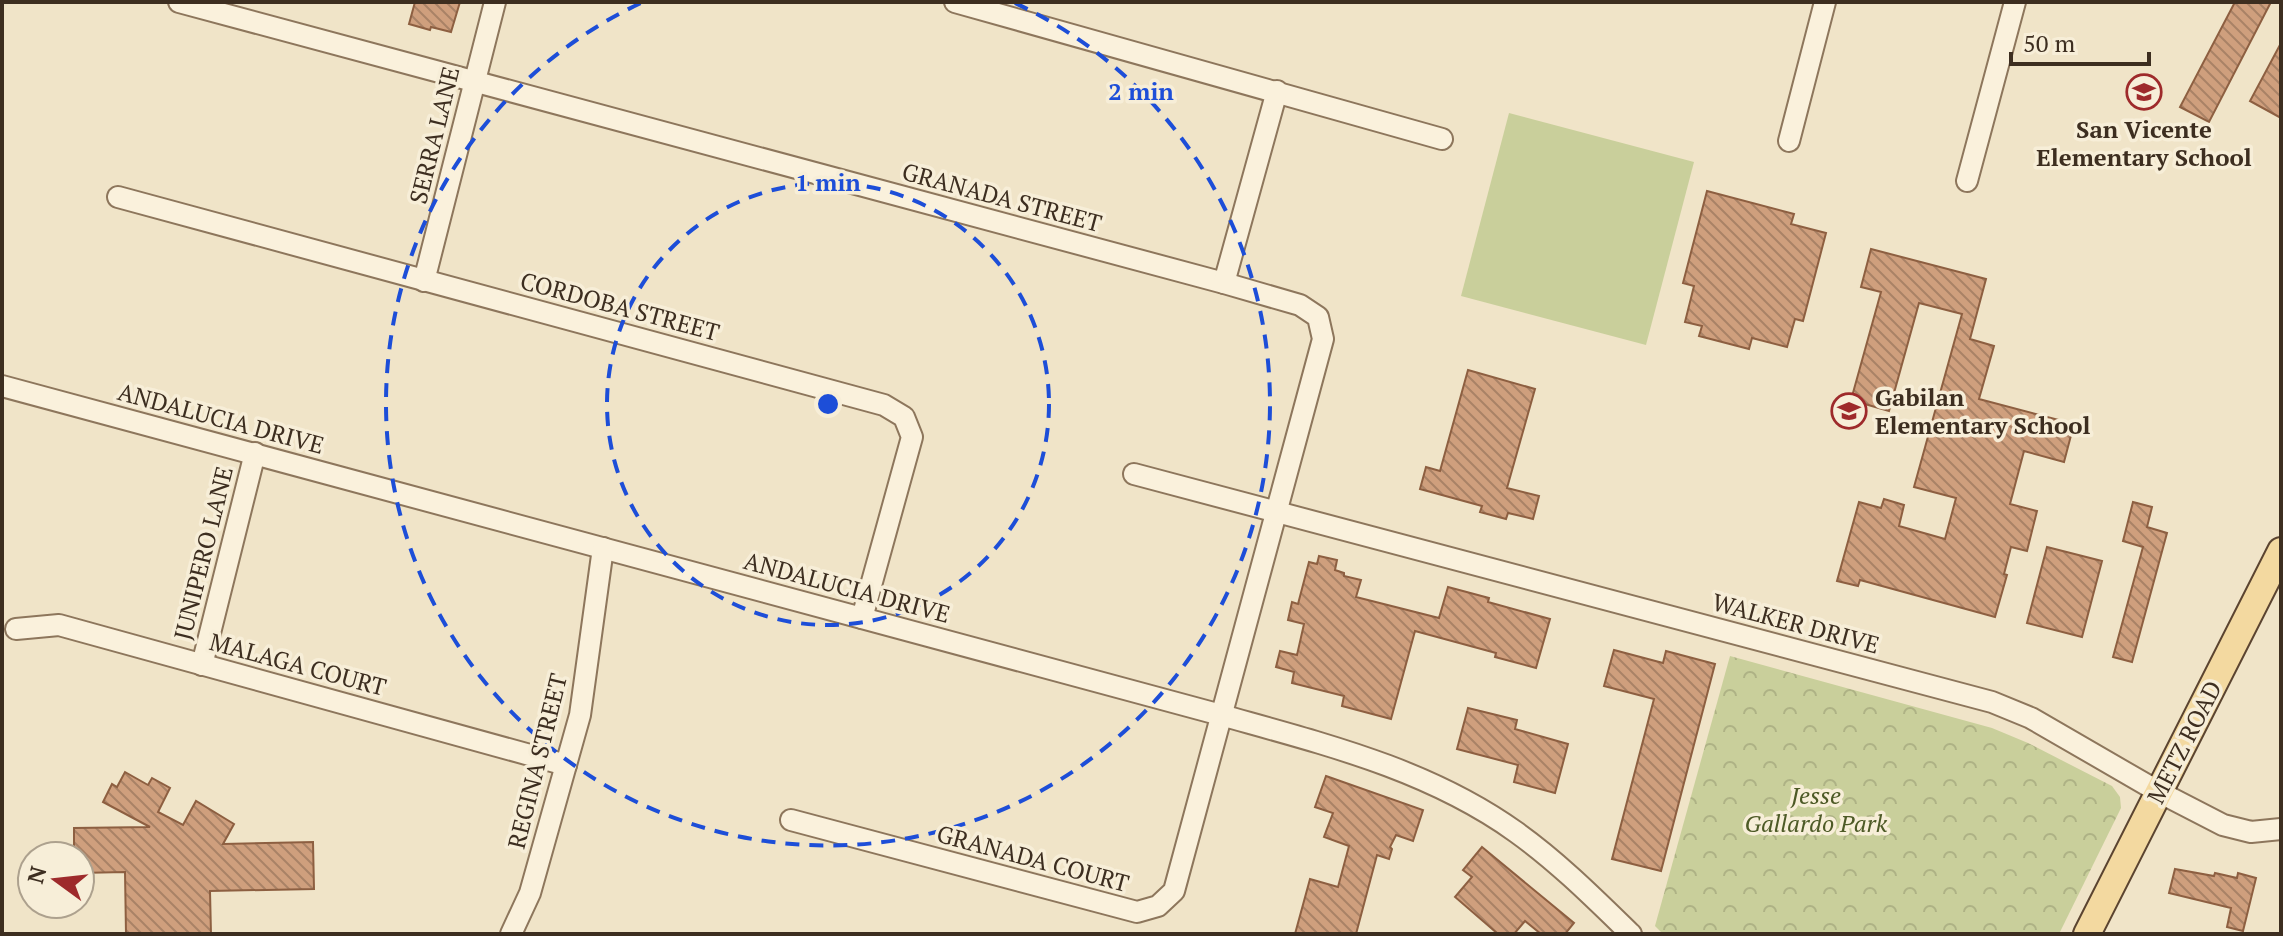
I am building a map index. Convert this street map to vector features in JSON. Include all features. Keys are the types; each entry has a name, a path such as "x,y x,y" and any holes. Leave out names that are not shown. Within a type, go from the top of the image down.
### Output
{"main road":[{"name":"METZ ROAD","path":"2087,934 2281,551"}],"street":[{"name":"GRANADA STREET","path":"179,2 1224,283 1300,305 1318,317 1323,339 1221,715"},
{"name":"SERRA LANE","path":"424,281 495,2"},
{"path":"955,2 1442,139"},
{"path":"1789,141 1825,2"},
{"path":"1967,181 2015,2"},
{"path":"1224,283 1277,91"},
{"name":"CORDOBA STREET","path":"118,197 884,405 904,417 912,437 862,618"},
{"name":"ANDALUCIA DRIVE","path":"2,386 1373,758 1436,784 1514,830 1557,863 1631,934"},
{"name":"JUNIPERO LANE","path":"202,665 255,453"},
{"name":"WALKER DRIVE","path":"1134,474 1992,702 2031,718 2223,825 2251,832 2281,829"},
{"name":"REGINA STREET","path":"511,934 530,893 580,715 603,548"},
{"name":"MALAGA COURT","path":"16,629 59,625 566,765"},
{"name":"GRANADA COURT","path":"791,820 1137,912 1158,906 1174,891 1221,715"}],"green space":[{"path":"1509,113 1694,162 1646,345 1461,296"},
{"name":"Jesse Gallardo Park","path":"1730,656 1992,728 2112,786 2120,797 2121,808 2059,934 1663,934 1655,926"}],"building":[{"path":"415,2 460,2 451,32 409,24"},
{"path":"2235,2 2271,2 2209,122 2180,107"},
{"path":"2281,43 2281,118 2250,101"},
{"path":"1707,191 1794,214 1791,224 1826,233 1803,321 1795,319 1787,347 1752,338 1749,349 1699,336 1702,326 1685,322 1694,286 1683,283"},
{"path":"1871,249 1986,279 1970,339 1994,346 1979,399 2074,424 2064,462 2024,451 2010,504 2037,511 2027,551 2011,547 1995,617 1860,580 1858,586 1837,581 1859,502 1881,508 1884,499 1904,505 1899,526 1945,539 1956,498 1914,487 1962,314 1919,303 1889,411 1851,400 1881,292 1861,287"},
{"path":"1468,370 1535,389 1507,488 1539,496 1533,519 1508,513 1506,519 1480,512 1482,506 1420,489 1426,467 1440,471"},
{"path":"2133,502 2152,507 2147,527 2167,533 2132,662 2113,657 2143,547 2123,541"},
{"path":"2047,547 2102,561 2082,637 2027,623"},
{"path":"1319,556 1337,560 1335,570 1361,580 1356,597 1439,618 1448,587 1550,619 1536,668 1495,657 1496,653 1415,631 1391,719 1342,706 1344,696 1292,683 1294,672 1276,667 1280,651 1297,655 1304,624 1288,620 1292,602 1298,604 1309,562 1317,564"},
{"path":"1614,650 1663,663 1666,651 1715,664 1661,871 1612,859 1654,699 1604,686"},
{"path":"1468,708 1517,720 1515,729 1568,744 1555,793 1514,782 1518,765 1457,749"},
{"path":"125,772 148,785 152,778 170,788 158,812 183,825 196,801 234,824 223,844 313,842 314,889 210,891 211,934 126,934 125,872 96,873 96,840 74,840 74,828 150,827 103,802 112,784 117,787"},
{"path":"1326,776 1423,810 1413,841 1396,835 1389,859 1377,855 1356,934 1295,934 1310,879 1338,887 1349,846 1324,837 1333,813 1315,807"},
{"path":"1482,847 1574,923 1565,934 1541,934 1525,921 1514,934 1498,934 1455,897 1472,877 1463,870"},
{"path":"2175,869 2237,878 2238,873 2256,878 2243,931 2227,927 2231,908 2169,893"}],"place":[{"name":"San Vicente Elementary School","path":"2144,92"},
{"name":"Gabilan Elementary School","path":"1849,411"}]}
